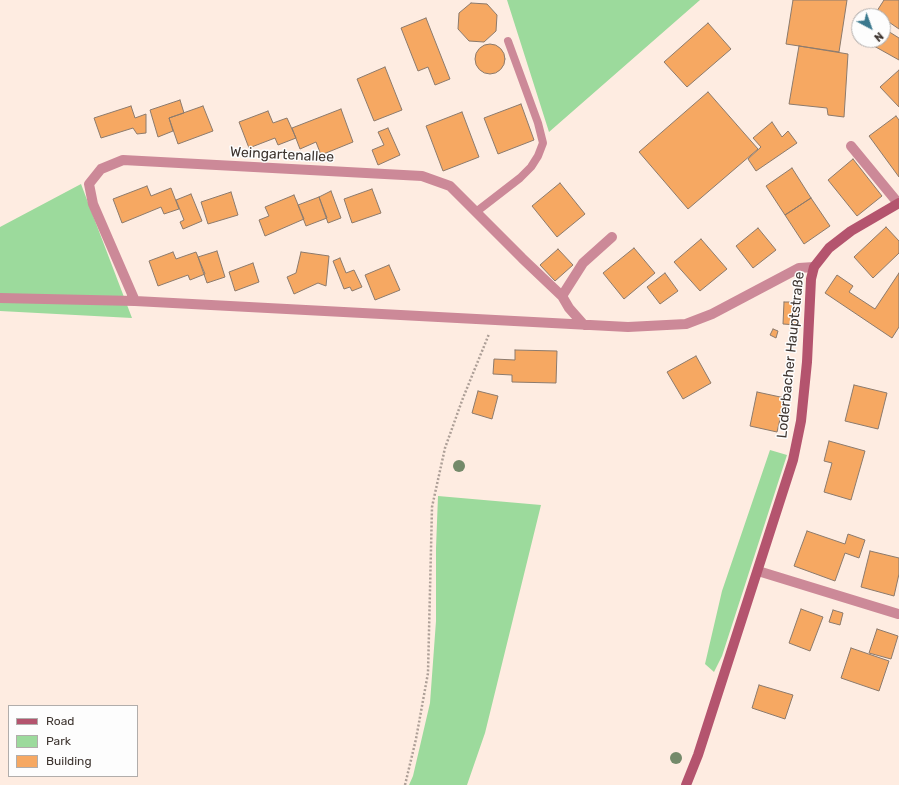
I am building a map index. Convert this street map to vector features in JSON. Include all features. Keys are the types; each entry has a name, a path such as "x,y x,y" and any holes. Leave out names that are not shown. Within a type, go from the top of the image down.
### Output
{"street":[{"name":"Loderbacher Hauptstraße","path":"686,785 698,755 793,460 801,421 807,362 810,293 814,267 829,248 851,231 899,203 852,146"},
{"name":"Weingartenallee","path":"135,301 93,204 89,184 101,169 123,160 422,176 450,186 562,296 569,308 584,325"},
{"path":"562,296 583,263 612,237"},
{"path":"0,298 135,301 628,327 686,324 712,314 799,268 814,267"},
{"path":"758,571 898,614"}],"lane":[{"path":"476,212 520,178 531,167 538,156 543,143 538,124 508,41"}],"path":[{"path":"405,785 416,739 428,673 432,507 445,448 462,398 495,320"}],"green space":[{"path":"507,0 700,0 549,132"},
{"path":"81,184 132,318 0,311 0,227"},
{"path":"770,450 787,455 722,656 714,672 705,664 722,591"},
{"path":"438,496 541,505 485,733 467,785 409,785 413,776 430,703 436,621"}],"building":[{"path":"793,0 847,0 839,52 786,44"},
{"path":"884,0 899,0 899,29 891,24 891,8 879,8"},
{"path":"471,3 487,4 497,15 496,31 484,42 469,41 458,29 459,13"},
{"path":"426,18 450,79 435,85 428,67 418,71 401,28"},
{"path":"708,23 731,49 687,87 664,62"},
{"path":"891,33 899,38 899,60 878,48 891,48"},
{"path":"490,44 501,48 505,59 501,70 490,74 479,70 475,59 479,48"},
{"path":"799,46 848,54 844,117 828,115 827,108 789,104"},
{"path":"385,67 402,110 374,121 357,79"},
{"path":"899,70 899,107 880,87"},
{"path":"708,92 758,149 688,209 639,152"},
{"path":"180,100 184,113 169,118 173,131 158,137 150,110"},
{"path":"521,104 534,140 498,154 484,118"},
{"path":"131,106 135,118 146,114 146,133 137,134 133,128 101,138 94,118"},
{"path":"203,106 213,131 178,144 169,118"},
{"path":"341,109 353,142 321,155 316,142 300,149 292,128"},
{"path":"268,111 273,123 287,118 296,138 278,145 275,138 249,148 239,122"},
{"path":"462,112 479,157 443,171 426,126"},
{"path":"896,116 899,120 899,177 869,136"},
{"path":"772,122 782,137 788,131 797,143 756,171 748,159 761,147 753,138"},
{"path":"388,128 400,155 378,165 372,150 384,145 378,132"},
{"path":"853,159 882,196 857,216 828,180"},
{"path":"792,168 811,198 785,215 766,186"},
{"path":"560,183 585,214 557,237 532,206"},
{"path":"147,186 151,196 171,188 179,209 164,214 161,207 122,223 113,199"},
{"path":"372,189 381,213 352,223 344,199"},
{"path":"331,191 341,218 328,223 319,197"},
{"path":"231,192 238,215 208,224 201,202"},
{"path":"191,194 202,221 183,229 180,222 184,220 176,200"},
{"path":"294,195 304,219 265,236 259,220 269,216 265,207"},
{"path":"319,197 327,218 306,226 298,205"},
{"path":"811,198 830,226 804,244 785,215"},
{"path":"886,227 899,241 899,253 873,278 854,257"},
{"path":"758,228 776,250 753,268 736,246"},
{"path":"701,239 727,269 700,291 674,262"},
{"path":"634,248 655,273 624,299 603,273"},
{"path":"558,249 573,265 555,281 540,265"},
{"path":"217,251 225,277 207,283 198,257"},
{"path":"173,252 176,259 196,252 205,274 190,280 188,275 158,286 149,261"},
{"path":"301,252 329,256 326,286 318,283 294,294 287,277 296,273"},
{"path":"340,258 346,273 354,270 362,287 352,291 350,287 344,289 333,261"},
{"path":"253,263 259,282 235,291 229,272"},
{"path":"389,265 400,290 375,300 365,275"},
{"path":"665,273 678,291 660,304 647,287"},
{"path":"899,273 899,327 892,338 825,293 837,275 853,286 849,292 875,309"},
{"path":"784,302 798,302 797,325 783,324"},
{"path":"773,329 778,331 776,338 770,335"},
{"path":"515,350 557,351 556,383 512,382 512,375 493,374 494,359 515,360"},
{"path":"696,356 711,383 683,399 667,372"},
{"path":"854,385 887,393 878,429 845,421"},
{"path":"478,391 498,396 492,419 472,413"},
{"path":"757,392 785,398 777,432 750,426"},
{"path":"829,441 865,451 851,500 824,492 832,463 824,461"},
{"path":"807,531 845,544 848,534 865,540 859,558 845,553 835,581 794,566"},
{"path":"870,551 899,558 899,574 894,596 861,587"},
{"path":"801,609 823,617 810,651 789,643"},
{"path":"833,610 843,613 840,625 829,622"},
{"path":"877,629 898,636 891,659 869,653"},
{"path":"851,648 889,661 879,691 841,678"},
{"path":"759,685 793,695 785,719 752,708"}]}
